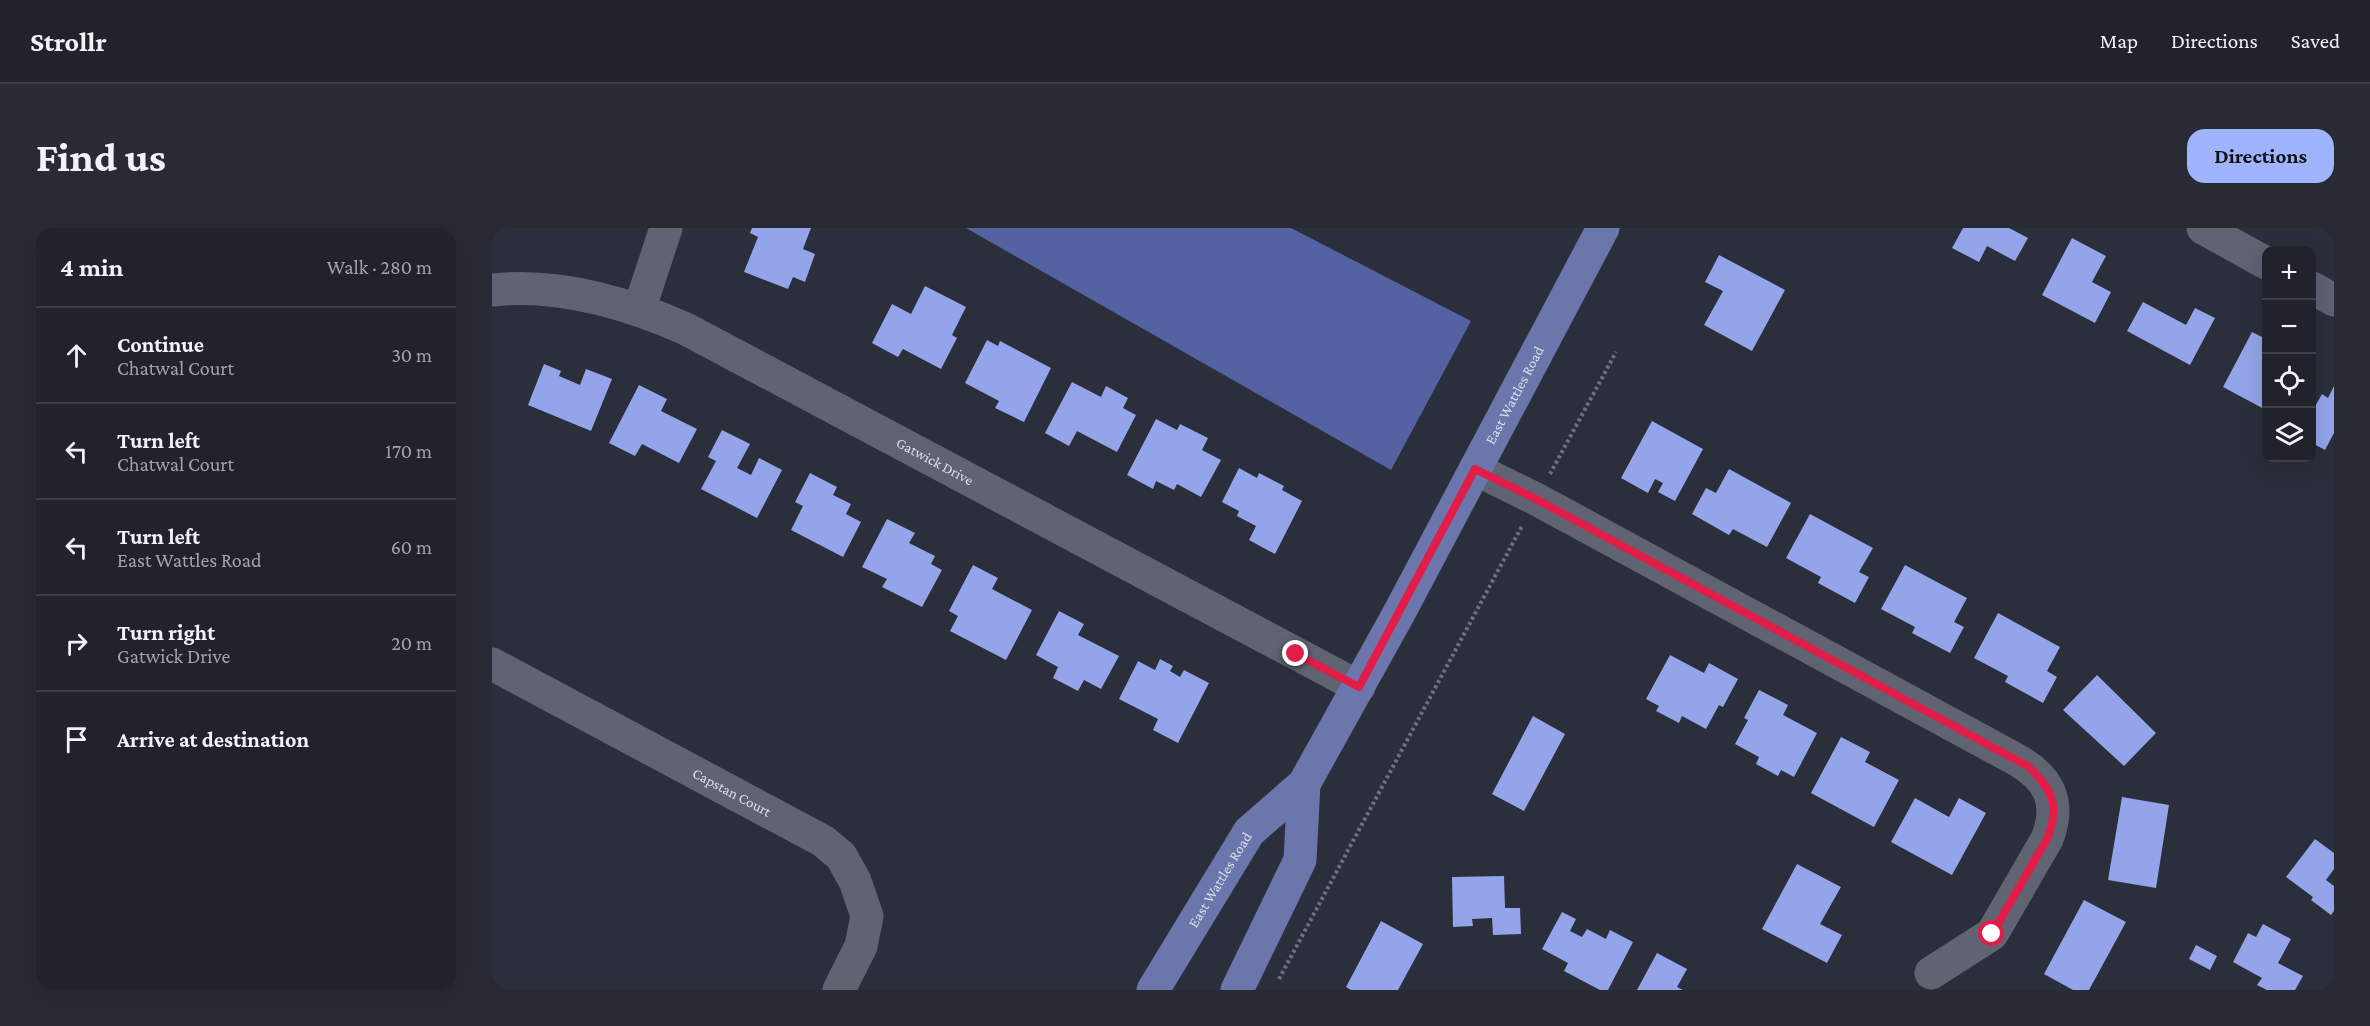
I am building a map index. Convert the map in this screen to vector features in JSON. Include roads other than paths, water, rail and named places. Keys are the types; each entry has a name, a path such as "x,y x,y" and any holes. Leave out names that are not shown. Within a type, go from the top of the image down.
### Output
{"main road":[{"name":"East Wattles Road","path":"1153,990 1249,831 1304,784 1359,687 1603,228"},
{"name":"East Wattles Road","path":"1237,990 1300,860 1304,784"}],"street":[{"path":"639,310 666,228"},
{"path":"2203,228 2262,261"},
{"name":"Gatwick Drive","path":"492,290 558,291 604,298 686,329 1359,687"},
{"path":"2316,290 2334,300"},
{"path":"1475,469 1536,499 1986,743 2029,767 2040,777 2049,790 2054,805 2052,826 2047,839 1992,934 1930,973"},
{"name":"Capstan Court","path":"492,664 823,841 841,856 855,881 867,916 861,946 839,990"}]}
